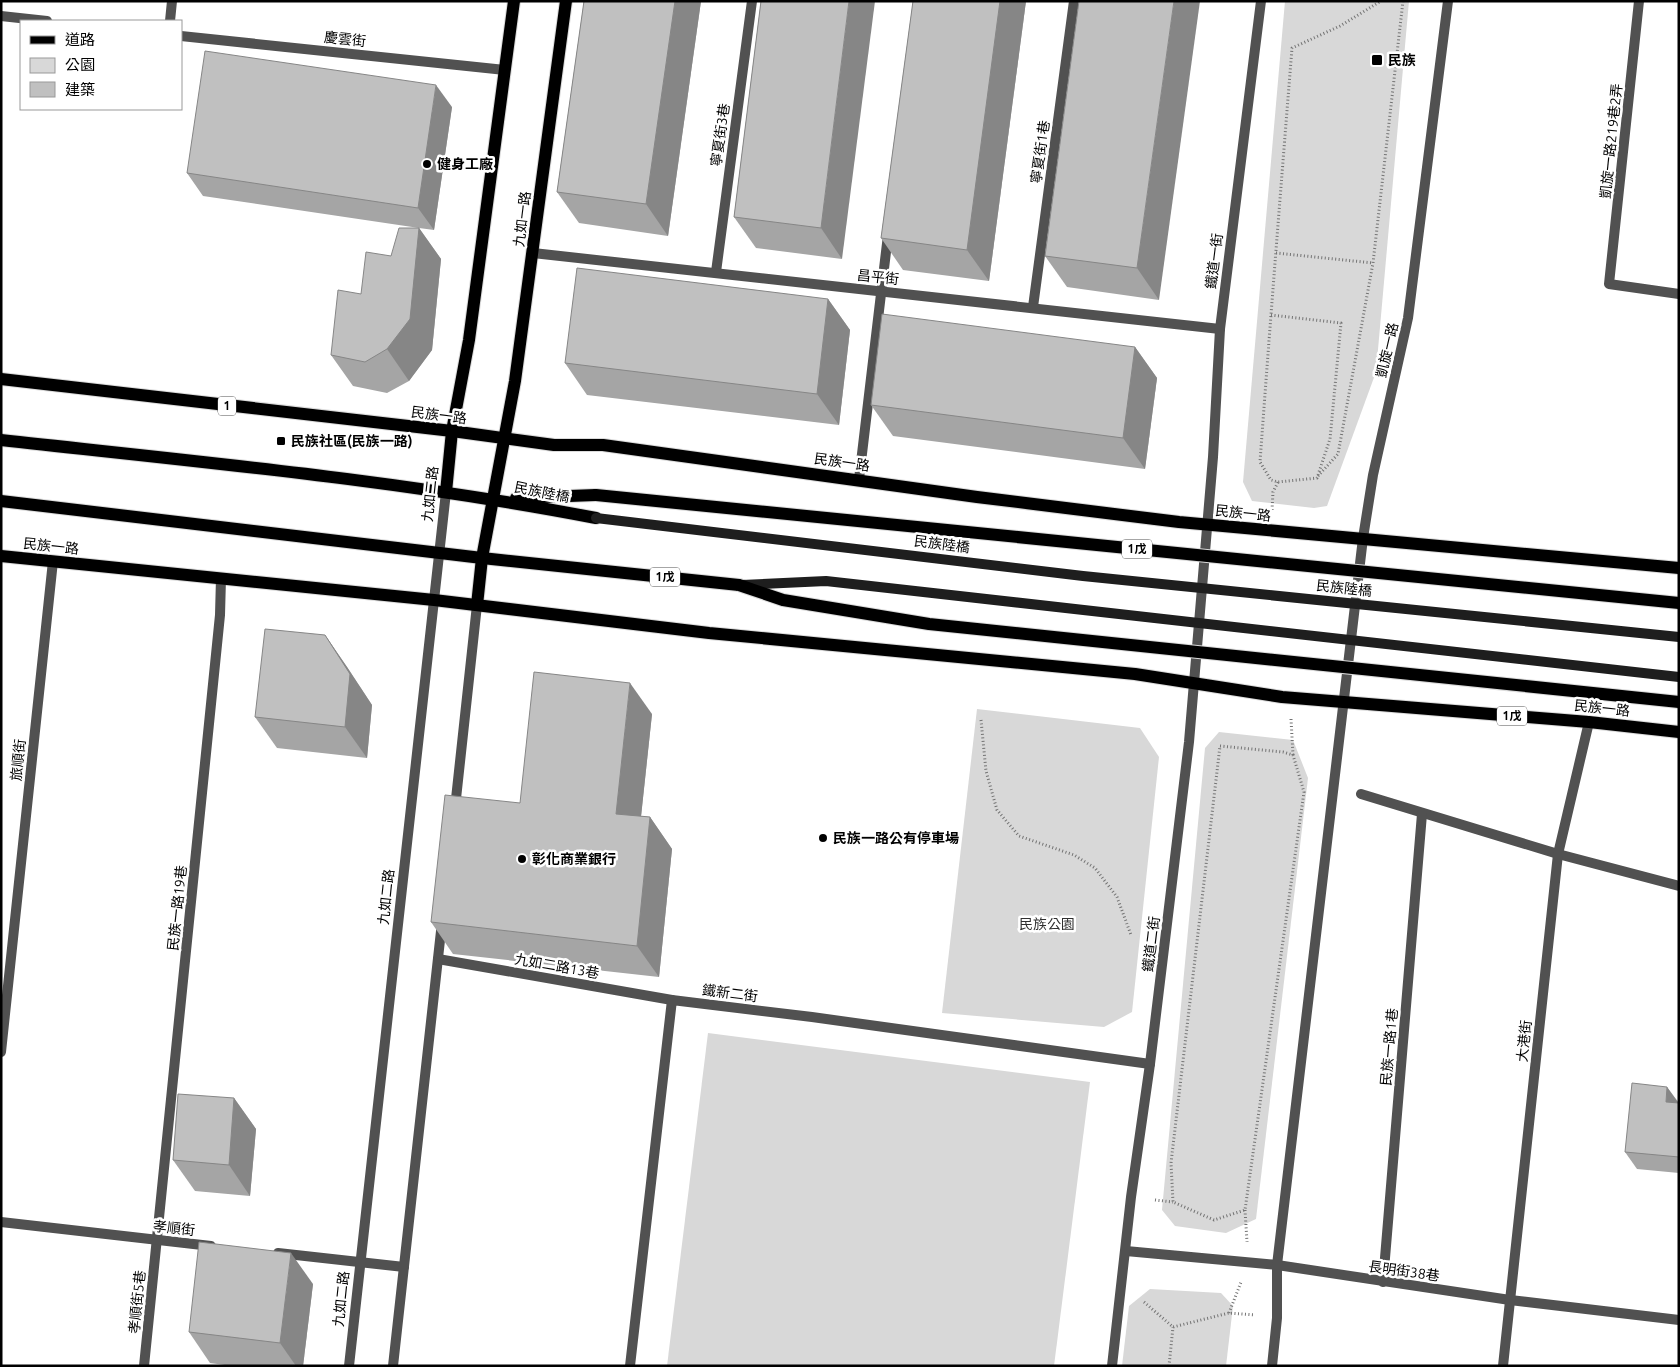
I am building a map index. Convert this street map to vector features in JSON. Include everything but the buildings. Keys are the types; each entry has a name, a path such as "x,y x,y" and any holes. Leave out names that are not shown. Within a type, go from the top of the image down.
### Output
{"main road":[{"path":"452,431 467,348 514,1"},
{"name":"九如一路","path":"504,439 515,381 566,1"},
{"name":"民族一路","path":"1,379 452,431 554,445 603,445 978,497 1207,525 1679,568"},
{"name":"九如二路","path":"446,492 452,431"},
{"path":"477,605 482,558 504,439"},
{"path":"1,440 372,481 446,492"},
{"name":"1戊","path":"446,492 493,498"},
{"name":"民族陸橋","path":"493,498 596,495 1679,603"},
{"name":"民族陸橋","path":"493,498 596,518 1083,576 1679,637"},
{"path":"1,501 482,558"},
{"name":"民族一路","path":"1,556 434,600 709,633 942,654 1194,683 1282,697 1588,722 1679,732"},
{"name":"1戊","path":"482,558 739,585 783,600 929,624 1679,702"},
{"path":"739,585 826,581 1679,677"}],"street":[{"path":"170,20 172,1"},
{"name":"寧夏街3巷","path":"716,272 752,1"},
{"name":"寧夏街1巷","path":"1033,307 1074,1"},
{"name":"鐵道一街","path":"1207,525 1220,329 1261,1"},
{"name":"凱旋一路","path":"1345,703 1363,538 1373,475 1408,318 1448,1"},
{"name":"凱旋一路219巷2弄","path":"1639,1 1610,284 1679,294"},
{"path":"1,16 38,20"},
{"name":"慶雲街","path":"182,36 506,70"},
{"path":"859,479 890,224"},
{"name":"昌平街","path":"533,253 1220,329"},
{"name":"九如二路","path":"349,1366 446,492"},
{"name":"鐵道二街","path":"1112,1366 1133,1181 1150,1064 1189,742 1207,525"},
{"name":"旅順街","path":"1,1052 53,561"},
{"name":"民族一路19巷","path":"157,1240 220,615 221,578"},
{"path":"454,816 477,605"},
{"path":"1272,1366 1277,1318 1277,1265 1332,795 1345,703"},
{"name":"大港街","path":"1503,1366 1558,854 1588,722"},
{"path":"1361,794 1558,854 1679,886"},
{"name":"民族一路1巷","path":"1383,1282 1422,814"},
{"path":"393,1366 443,911"},
{"name":"九如二路13巷","path":"438,959 672,1000"},
{"path":"630,1366 672,1000"},
{"name":"鐵新二街","path":"672,1000 812,1017 1150,1064"},
{"name":"孝順街","path":"1,1222 225,1248"},
{"name":"孝順街5巷","path":"144,1366 157,1240"},
{"name":"長明街38巷","path":"1126,1250 1277,1265 1510,1300 1679,1320"},
{"path":"264,1252 404,1267"}],"path":[{"path":"1381,1 1340,26 1292,48 1260,462 1272,480 1278,482 1316,478 1338,454 1373,263 1403,1"},
{"path":"1276,253 1373,263"},
{"path":"1271,315 1341,323 1330,439 1316,478"},
{"path":"981,720 986,771 997,810 1020,836 1074,855 1096,868 1117,897 1131,935"},
{"path":"1155,1200 1173,1202 1214,1220 1246,1210 1304,792 1293,755 1283,752 1220,746 1170,1163 1173,1202"},
{"path":"1144,1302 1173,1327"},
{"path":"1173,1327 1230,1313 1257,1316"},
{"path":"1169,1366 1173,1327"}],"green space":[{"path":"1285,1 1409,1 1376,372 1327,506 1314,508 1252,501 1243,482"},
{"name":"民族公園","path":"977,709 1140,728 1159,757 1132,1012 1104,1027 942,1013"},
{"path":"1219,732 1293,740 1308,778 1256,1219 1226,1233 1175,1226 1162,1210 1205,748"},
{"path":"708,1033 1090,1082 1054,1366 667,1366"},
{"path":"1150,1289 1221,1293 1233,1306 1226,1366 1122,1366 1129,1306"}],"place":[{"name":"民族","path":"1377,60"},
{"name":"健身工廠","path":"427,164"},
{"name":"民族社區(民族一路)","path":"281,441"},
{"name":"民族一路公有停車場","path":"823,838"},
{"name":"彰化商業銀行","path":"522,859"}]}
